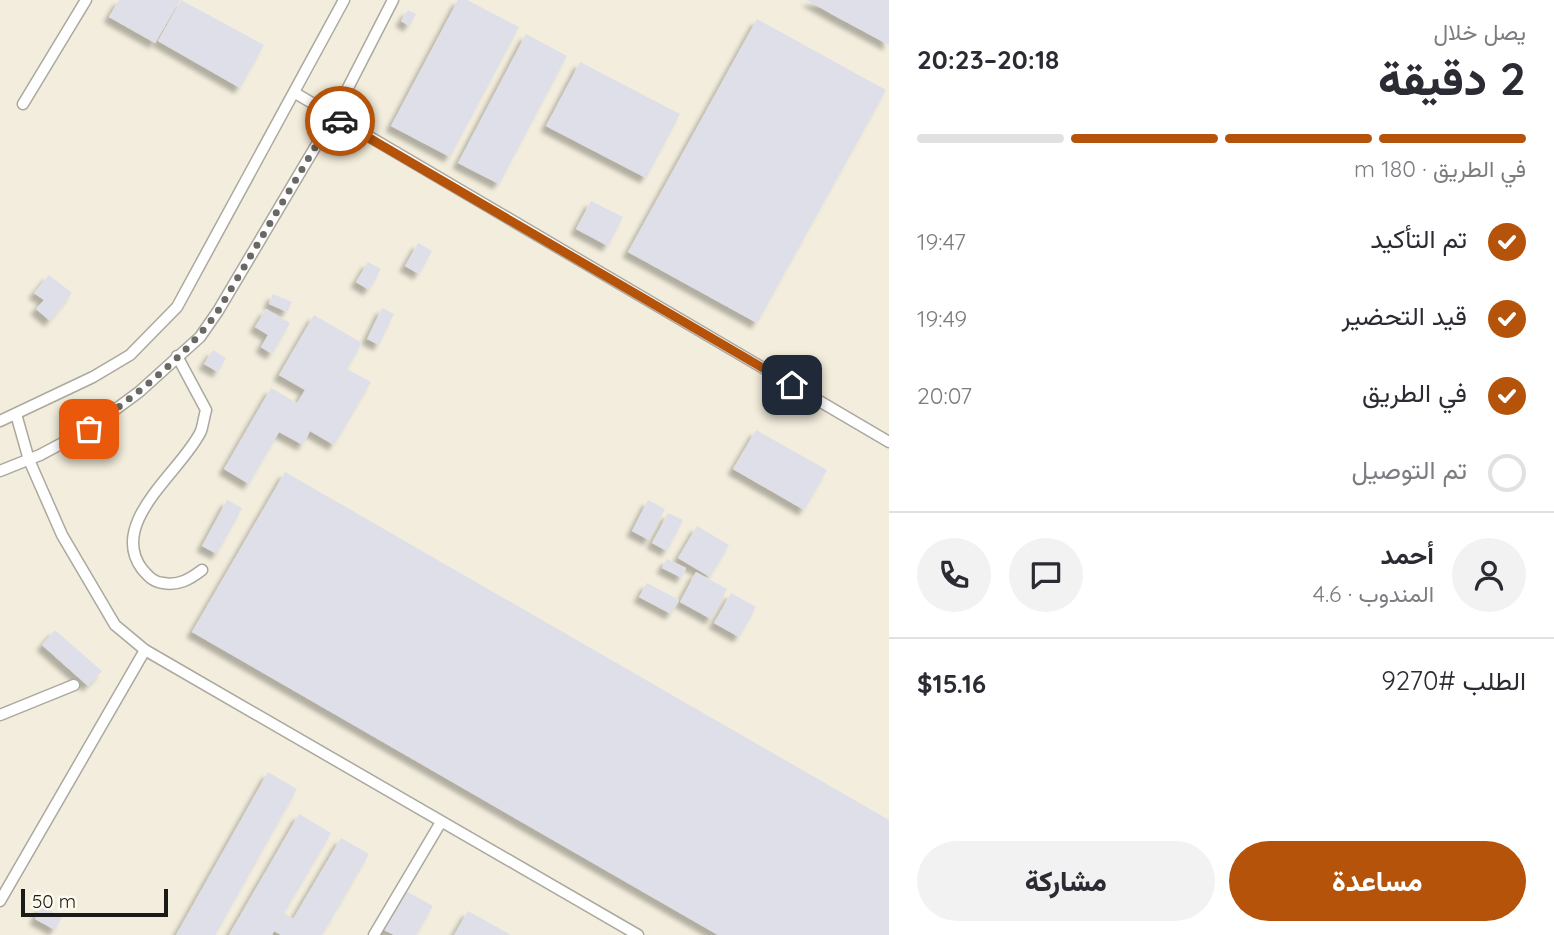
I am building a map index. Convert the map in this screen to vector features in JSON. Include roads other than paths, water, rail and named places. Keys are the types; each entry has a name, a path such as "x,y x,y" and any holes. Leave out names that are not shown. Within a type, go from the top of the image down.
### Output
{"lane":[{"path":"23,104 86,0"},
{"path":"0,421 93,377 130,355 177,307 344,0"},
{"path":"0,471 29,460 89,429 139,392 200,337 333,117 391,1"},
{"path":"295,93 889,442"},
{"path":"177,356 206,410 201,430 157,489 139,519 133,534 134,558 148,577 157,582 187,582 202,570"},
{"path":"16,414 29,460 62,535 115,625 145,650 638,935"},
{"path":"0,901 145,650"},
{"path":"0,715 75,685"},
{"path":"374,935 441,822"}]}
